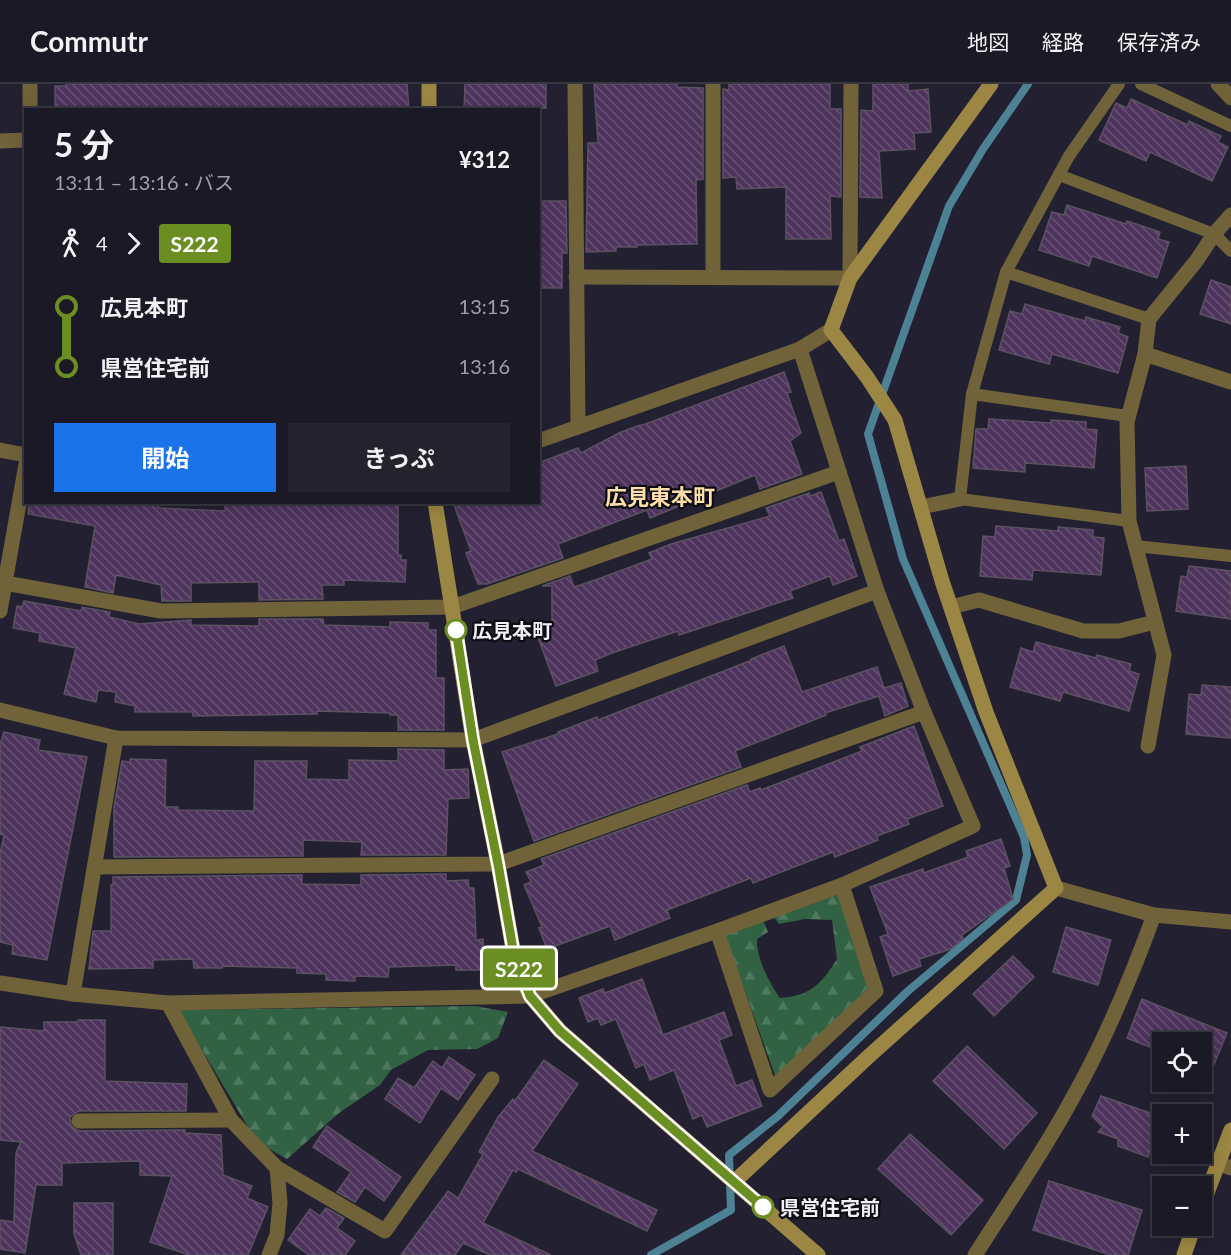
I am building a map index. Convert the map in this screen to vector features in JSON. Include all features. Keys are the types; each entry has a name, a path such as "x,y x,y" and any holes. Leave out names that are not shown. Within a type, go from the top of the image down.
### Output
{"street":[{"path":"30,84 30,108"},
{"path":"429,84 429,108"},
{"path":"575,84 578,427"},
{"path":"713,84 713,276"},
{"path":"850,84 850,278"},
{"path":"540,440 800,349 831,330 850,278 991,84"},
{"path":"1218,84 1231,98"},
{"path":"0,141 24,140"},
{"path":"1148,747 1164,656 1130,521 1126,422 1144,354 1149,319 1231,215"},
{"path":"576,277 850,278"},
{"path":"831,330 867,377 895,420 951,608 986,712 1056,888"},
{"path":"0,983 73,994 168,1003 530,996 842,885 973,826 924,712 877,591 800,349"},
{"path":"1144,354 1231,382"},
{"path":"0,450 24,455"},
{"path":"6,583 161,611 452,607 839,472"},
{"path":"0,611 24,476"},
{"path":"921,507 960,499"},
{"path":"435,504 473,740 514,955 530,996 560,1031 818,1255"},
{"path":"0,710 116,738 473,740 877,591"},
{"path":"951,608 978,600 1083,631 1119,631 1155,622"},
{"path":"95,867 498,864 924,712"},
{"path":"73,994 116,738"},
{"path":"717,931 770,1090 876,991 842,885"},
{"path":"1056,888 1155,915 1231,922"},
{"path":"734,1182 868,1057 1056,888"},
{"path":"975,1255 1035,1164 1074,1098 1128,986 1155,915"},
{"path":"168,1003 231,1120 277,1168 385,1231 492,1079"},
{"path":"79,1121 231,1120"},
{"path":"1212,1188 1224,1166 1231,1130"},
{"path":"269,1255 277,1235 279,1214 277,1168"},
{"path":"1184,1255 1191,1236"}],"lane":[{"path":"1119,84 1069,156 1006,272 972,394 960,499 1130,521"},
{"path":"1141,84 1231,126"},
{"path":"1059,175 1215,234 1231,251"},
{"path":"1006,272 1149,319"},
{"path":"972,394 1128,416"},
{"path":"1135,546 1231,556"}],"green space":[{"path":"840,889 868,988 776,1078 724,933 762,918 768,932 757,939 757,946 761,962 780,998 808,991 821,981 837,959 832,920 805,919 779,924 773,916"},
{"path":"475,1006 508,1012 498,1038 477,1049 428,1050 391,1070 380,1085 339,1113 287,1159 257,1142 178,1010"}],"building":[{"path":"66,84 407,84 409,108 55,108 55,86 66,86"},
{"path":"465,84 546,84 546,108 464,108"},
{"path":"594,84 677,84 677,87 703,88 703,179 696,180 697,244 637,245 637,247 616,247 616,251 586,252 588,143 598,143"},
{"path":"729,84 830,84 830,109 841,109 841,197 830,196 831,239 786,239 786,187 737,189 736,177 723,178 723,89 729,90"},
{"path":"873,84 908,84 908,91 928,89 931,132 914,133 915,149 879,151 882,198 860,197 861,110 873,111"},
{"path":"1131,99 1188,125 1189,121 1221,136 1218,142 1228,147 1212,181 1150,152 1146,161 1099,140 1116,103 1127,108"},
{"path":"540,201 566,201 567,253 562,253 562,288 540,288"},
{"path":"1067,205 1160,232 1158,239 1169,242 1157,278 1092,256 1089,266 1039,250 1052,212 1064,215"},
{"path":"1211,280 1231,287 1231,324 1200,314"},
{"path":"1025,304 1085,321 1086,317 1120,327 1118,333 1128,337 1118,373 1052,354 1049,364 999,350 1010,311 1022,314"},
{"path":"784,372 791,392 787,393 801,433 790,441 802,474 760,489 755,475 650,518 647,510 558,544 563,558 487,584 478,584 466,553 471,551 454,504 540,504 540,462 578,448 581,453 621,432"},
{"path":"989,419 1051,423 1051,420 1086,422 1086,429 1097,430 1094,468 1025,463 1025,472 973,468 976,429 988,429"},
{"path":"1186,466 1188,509 1147,511 1145,468"},
{"path":"821,492 839,541 844,539 857,576 833,585 830,576 790,591 793,598 679,635 678,631 612,653 595,660 598,671 556,686 533,624 552,624 552,586 542,586 570,576 574,587 598,579 652,559 649,553 671,544 770,516 766,508 809,493 810,496"},
{"path":"29,504 159,504 158,508 225,511 225,504 398,504 398,555 401,555 401,560 406,560 405,582 344,580 344,585 322,585 323,599 259,600 259,582 191,583 191,601 162,601 161,585 116,575 113,593 85,587 95,526 28,514"},
{"path":"996,526 1058,531 1058,527 1093,530 1093,537 1104,538 1101,575 1033,570 1032,580 980,576 983,536 995,537"},
{"path":"1189,566 1231,571 1231,619 1176,611 1181,576 1187,577"},
{"path":"24,601 81,611 82,607 110,612 109,617 139,624 191,620 191,625 259,626 259,619 323,619 324,625 390,627 390,622 428,623 428,630 436,630 436,678 444,678 444,730 398,730 398,715 390,715 390,713 317,711 317,714 193,716 193,712 135,712 135,706 115,702 116,692 98,690 96,702 64,694 76,648 39,641 40,633 13,628 17,606 22,607"},
{"path":"1036,642 1096,658 1097,655 1131,664 1129,671 1139,674 1129,711 1063,692 1060,701 1010,687 1021,648 1033,652"},
{"path":"784,646 802,692 877,667 884,688 901,683 908,706 885,716 879,696 825,713 826,715 735,751 741,767 534,841 502,752 558,734 558,732 597,717 598,720"},
{"path":"1202,685 1231,687 1231,738 1186,734 1189,694 1201,695"},
{"path":"914,726 943,806 907,819 909,824 877,836 878,840 835,857 833,852 753,883 751,878 667,910 670,918 615,940 610,926 547,949 539,928 542,927 524,885 531,882 526,872 544,865 541,859 747,785 750,792 760,788 761,790 862,751 860,747"},
{"path":"4,732 40,740 38,750 87,757 47,960 12,954 13,945 0,942 0,854 4,835 0,834 0,744"},
{"path":"398,749 444,750 444,770 468,769 469,798 448,799 446,855 361,855 362,842 303,840 303,856 114,857 114,807 122,761 130,762 130,759 166,760 165,807 178,807 178,810 254,811 255,761 307,761 306,779 349,780 349,760 398,761"},
{"path":"1001,839 1010,866 1004,868 1013,899 962,935 963,938 951,949 919,959 921,966 893,976 880,937 888,934 870,887 923,869 924,873 968,857 966,851"},
{"path":"446,874 446,881 468,880 469,888 474,888 476,940 483,939 484,970 456,970 456,965 389,967 388,977 355,976 355,981 326,980 326,974 297,973 297,968 222,966 222,968 194,968 193,959 153,960 153,968 89,969 93,931 111,931 113,877 302,875 302,884 361,885 361,875"},
{"path":"1066,927 1111,940 1098,985 1053,972"},
{"path":"1013,956 1034,977 994,1016 973,994"},
{"path":"642,979 663,1035 724,1012 732,1035 719,1040 736,1086 752,1080 762,1106 707,1127 702,1115 693,1119 674,1070 650,1080 644,1064 636,1068 616,1019 601,1025 598,1018 588,1022 579,998 603,989 605,993"},
{"path":"1142,999 1227,1033 1213,1067 1212,1032 1152,1032 1152,1048 1127,1038"},
{"path":"78,1020 105,1020 105,1081 187,1084 186,1111 79,1111 70,1117 71,1126 79,1131 185,1130 185,1133 221,1135 223,1175 252,1186 247,1198 268,1207 248,1255 189,1255 150,1242 172,1176 140,1175 140,1161 62,1163 62,1185 36,1185 25,1253 0,1249 0,1220 14,1222 16,1153 21,1142 0,1140 0,1027 44,1031 44,1022 78,1022"},
{"path":"967,1046 1037,1113 1004,1149 933,1081"},
{"path":"449,1057 475,1075 458,1100 441,1088 420,1123 385,1099 398,1078 414,1088 433,1061 442,1068"},
{"path":"544,1060 578,1084 532,1151 657,1210 647,1231 518,1169 516,1172 513,1170 483,1223 551,1255 490,1255 463,1243 455,1255 401,1255 448,1191 458,1198 483,1154 479,1152 498,1117 513,1099 515,1101"},
{"path":"1101,1096 1152,1114 1152,1151 1150,1150 1148,1157 1118,1146 1118,1139 1098,1132 1103,1127 1092,1116"},
{"path":"327,1126 401,1177 384,1201 365,1187 355,1202 337,1192 351,1172 313,1147"},
{"path":"910,1134 983,1200 951,1235 878,1169"},
{"path":"1049,1181 1142,1210 1128,1255 1111,1255 1033,1230"},
{"path":"74,1203 113,1203 113,1255 81,1255 74,1234"},
{"path":"326,1208 344,1218 337,1228 355,1241 345,1255 309,1255 288,1240 310,1209 320,1216"}],"waterway":[{"path":"651,1255 731,1210 729,1155 778,1116 908,991 1016,900 1027,855 1024,837 903,559 868,434 949,206 983,149 1028,84"}],"bus line":[{"name":"S222","path":"456,630 473,740 514,955 530,996 560,1031 763,1207"}],"place":[{"name":"広見本町","path":"456,630"},
{"name":"県営住宅前","path":"763,1207"}],"district":[{"name":"広見東本町","path":"660,496"}]}
